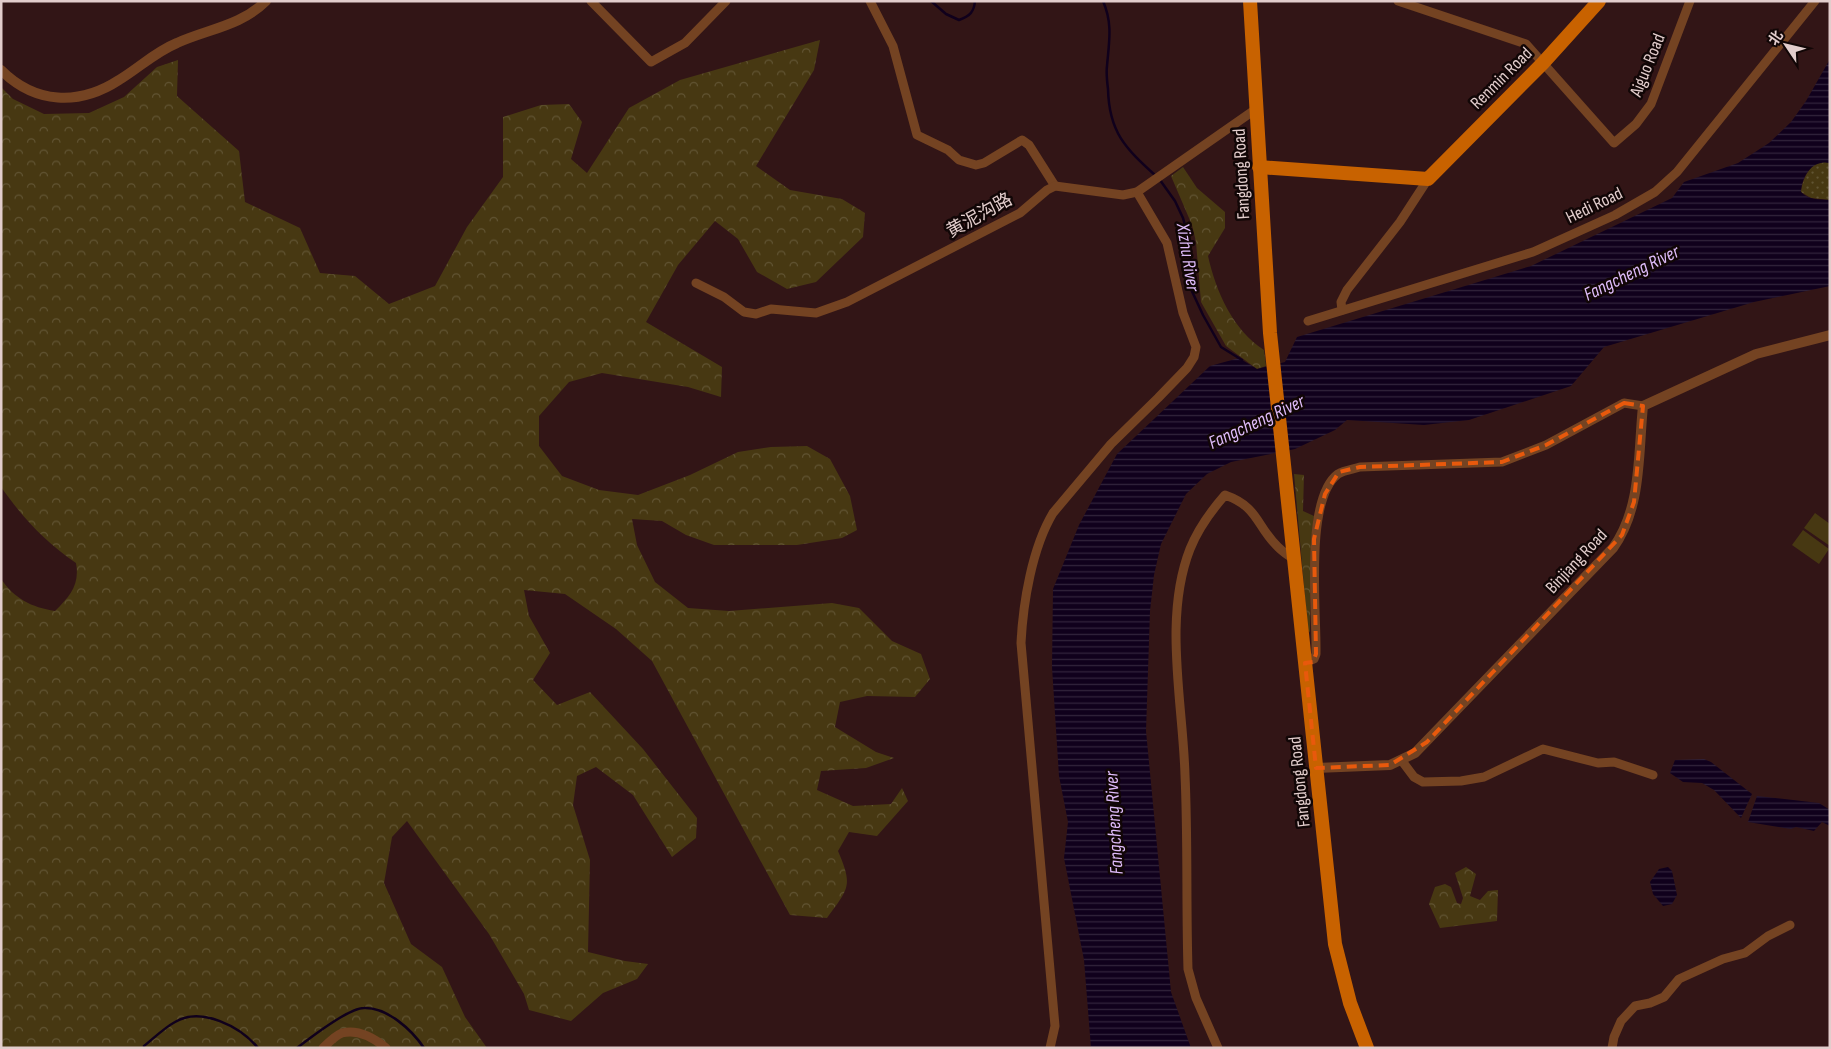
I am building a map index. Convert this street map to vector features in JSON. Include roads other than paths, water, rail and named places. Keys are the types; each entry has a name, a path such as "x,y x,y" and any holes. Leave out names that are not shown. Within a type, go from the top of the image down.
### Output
{"main road":[{"name":"Fangdong Road","path":"1250,1 1271,345 1335,944 1350,1003 1366,1048"},
{"name":"Renmin Road","path":"1428,179 1543,63 1599,1"},
{"path":"1259,167 1428,179"}],"street":[{"path":"1,70 15,84 30,92 54,98 87,96 121,79 139,65 175,43 241,20 266,1"},
{"path":"591,1 651,62 685,43 726,1"},
{"path":"870,1 893,46 917,135 948,150 959,160 976,165 984,163 1022,140 1029,146 1055,186 1123,195 1137,192 1256,109"},
{"path":"1398,1 1526,44 1543,63"},
{"name":"Aiguo Road","path":"1543,63 1614,143 1636,124 1651,104 1690,1"},
{"name":"Hedi Road","path":"1308,321 1533,252 1615,215 1655,192 1677,172 1815,1"},
{"name":"Renmin Road","path":"1342,310 1341,302 1347,290 1400,222 1428,179"},
{"name":"黄泥沟路","path":"696,282 724,297 744,312 756,314 772,309 816,313 847,302 1020,213 1046,190 1055,186"},
{"path":"1050,1048 1056,1026 1020,644 1026,594 1046,526 1053,514 1127,426 1187,368 1194,357 1196,347 1183,314 1167,243 1137,192"},
{"path":"1305,663 1314,659 1316,654 1314,539 1319,514 1330,482 1339,472 1360,467 1502,462 1546,445 1624,403 1643,406 1756,354 1830,335"},
{"name":"Binjiang Road","path":"1316,768 1380,767 1402,761 1427,742 1612,548 1622,535 1634,502 1643,406"},
{"path":"1218,1048 1196,998 1188,969 1185,776 1176,625 1178,598 1190,551 1206,520 1225,495 1244,503 1253,512 1277,547 1294,559"},
{"path":"1402,761 1414,777 1422,782 1461,781 1484,777 1543,749 1598,763 1614,762 1653,775"},
{"path":"1612,1048 1614,1037 1621,1021 1634,1006 1650,1003 1664,997 1679,979 1723,959 1745,953 1768,936 1790,925"},
{"path":"323,1048 341,1033 357,1033 374,1038 386,1048"}],"water":[{"name":"Fangcheng River","path":"1830,59 1830,163 1818,163 1806,174 1801,192 1810,198 1830,200 1830,286 1754,302 1604,347 1571,386 1469,420 1424,425 1347,420 1335,430 1295,449 1231,462 1207,474 1186,494 1161,544 1154,575 1150,611 1146,731 1171,992 1191,1048 1091,1048 1084,960 1064,858 1068,822 1059,776 1052,667 1053,589 1079,525 1117,454 1210,366 1239,358 1257,369 1285,362 1297,337 1531,266 1672,198 1684,182 1738,163 1769,143 1791,122 1806,101"},
{"path":"1704,759 1711,762 1752,794 1741,818 1714,790 1702,783 1683,782 1670,773 1675,760"},
{"path":"1757,796 1819,803 1830,810 1830,826 1822,822 1814,831 1796,827 1791,829 1748,822"},
{"path":"1668,867 1672,871 1677,895 1672,904 1663,906 1653,894 1650,882 1659,869"}],"waterway":[{"name":"Xizhu River","path":"931,1 946,14 959,20 971,13 975,1"},
{"name":"Xizhu River","path":"1103,1 1109,25 1107,74 1109,104 1115,128 1127,148 1156,176"},
{"name":"Xizhu River","path":"1160,180 1175,201 1183,218 1190,244 1190,287 1221,347 1242,360"},
{"path":"297,1048 339,1018 357,1009 364,1008 381,1011 390,1015 406,1027 424,1048"},
{"path":"144,1046 175,1022 197,1016 220,1021 231,1026 251,1040 258,1048"}]}
